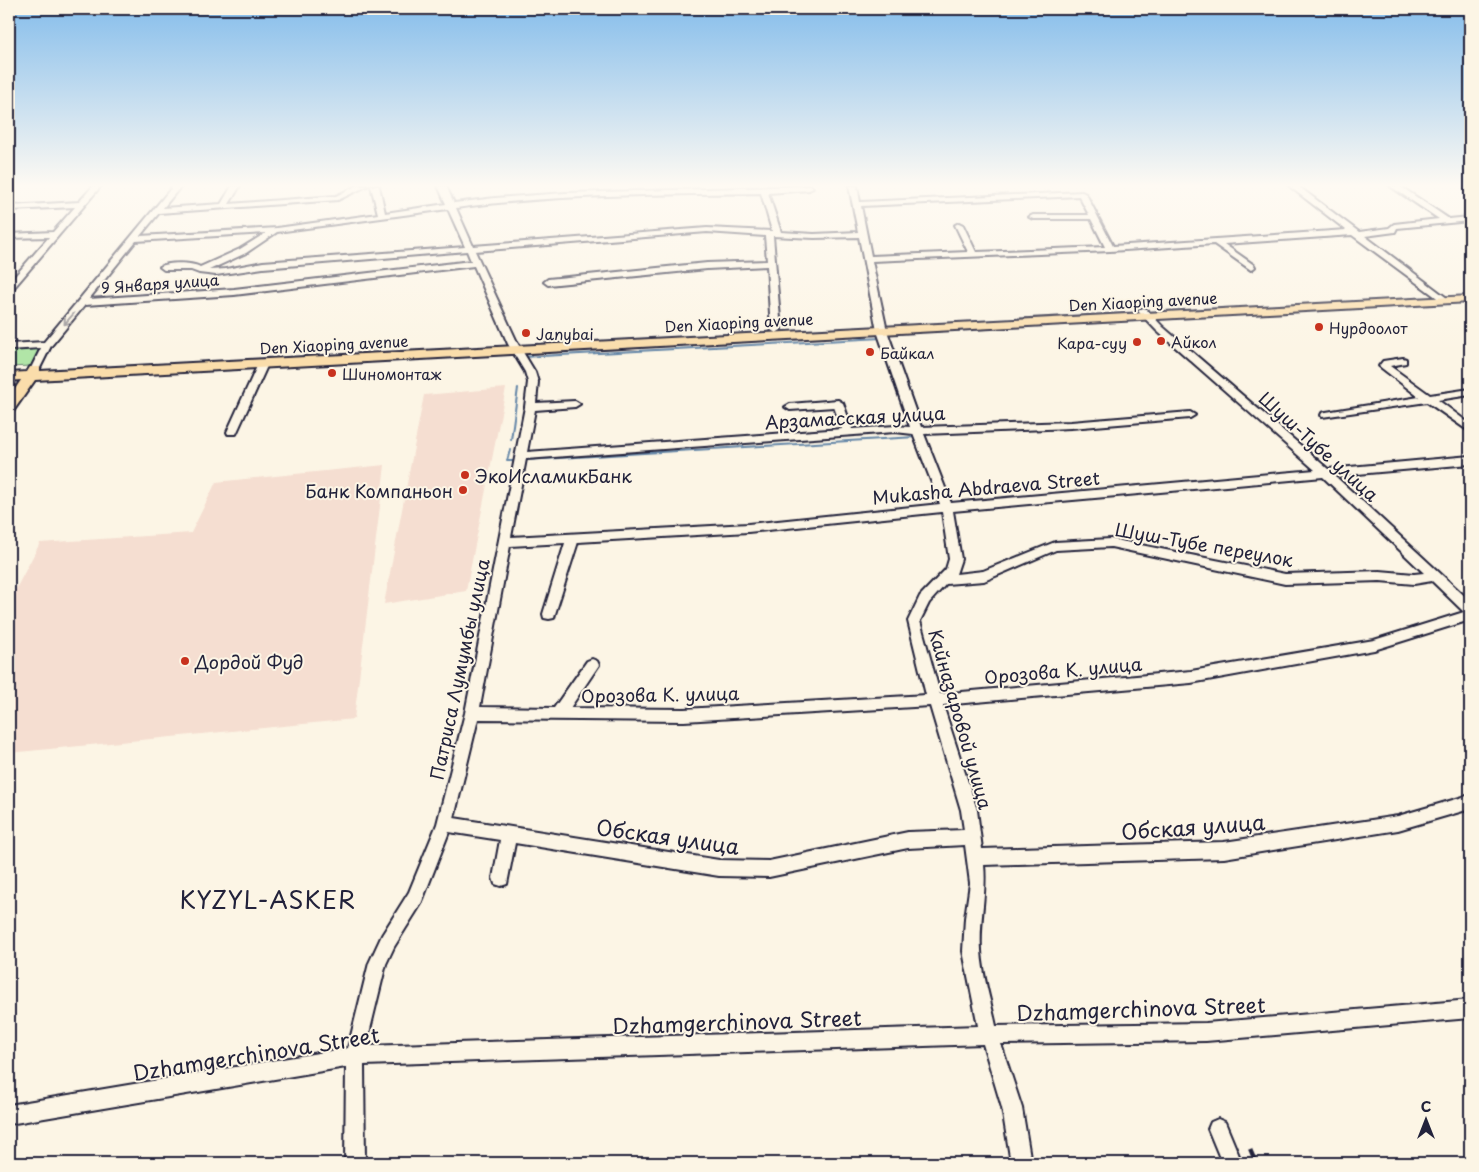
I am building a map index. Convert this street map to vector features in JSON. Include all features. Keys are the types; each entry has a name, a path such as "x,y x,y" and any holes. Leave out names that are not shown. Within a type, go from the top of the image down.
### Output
{"main road":[{"name":"Den Xiaoping avenue","path":"1440,298 1470,293"},
{"name":"Den Xiaoping avenue","path":"9,377 33,372 1440,298 1470,299"},
{"name":"Den Xiaoping avenue","path":"692,337 776,330 881,328"},
{"name":"Den Xiaoping avenue","path":"9,370 33,372 263,364 515,347"},
{"path":"9,406 33,372"}],"street":[{"path":"9,288 50,241"},
{"path":"33,372 47,345 133,241"},
{"path":"198,272 243,251 259,241"},
{"name":"Патриса Лумумбы улица","path":"355,1163 354,1056 378,963 388,941 416,898 445,824 472,713 530,407 532,382 529,370 515,347 466,241"},
{"path":"164,267 193,267 198,272 209,273 263,265 371,258 566,241"},
{"path":"772,241 771,263 776,330"},
{"name":"Кайназаровой улица","path":"864,241 881,328 916,431 947,507 955,559 951,571 924,600 914,620 918,646 969,810 978,883 973,918 972,951 989,1036 1012,1108 1021,1163"},
{"path":"966,241 973,256"},
{"path":"1106,241 1110,249"},
{"path":"868,259 973,256 1236,241"},
{"path":"1366,241 1440,298"},
{"path":"1216,242 1251,267"},
{"name":"9 Января улица","path":"84,302 234,292 476,263"},
{"path":"548,282 707,266 771,263"},
{"path":"9,269 26,269"},
{"name":"Шуш-Тубе улица","path":"1145,314 1324,472 1470,608"},
{"path":"9,347 47,345"},
{"path":"1403,361 1386,363 1384,366 1470,429"},
{"path":"232,432 263,364"},
{"path":"1326,415 1470,392"},
{"path":"790,407 838,403 848,432"},
{"path":"530,407 575,404"},
{"name":"Арзамасская улица","path":"521,456 895,429 916,431 1071,425 1190,414"},
{"name":"Mukasha Abdraeva Street","path":"505,542 748,528 947,507 1470,460"},
{"path":"549,614 573,538"},
{"name":"Шуш-Тубе переулок","path":"942,580 984,576 1055,546 1111,543 1285,579 1380,576 1414,579 1435,576"},
{"name":"Орозова К. улица","path":"472,713 684,716 936,700 1190,677 1374,645 1470,615"},
{"path":"558,714 592,665"},
{"name":"Обская улица","path":"975,857 1224,850 1398,823 1470,802"},
{"name":"Обская улица","path":"445,824 719,868 769,869 908,840 973,837"},
{"path":"500,878 510,834"},
{"name":"Dzhamgerchinova Street","path":"9,1115 354,1056 989,1036 1206,1032 1470,1009"},
{"path":"1218,1129 1232,1163"}],"shaded area":[{"path":"506,388 466,591 384,604 424,395"},
{"name":"Дордой Фуд","path":"385,465 354,719 9,753 9,602 40,543 191,533 216,482"}],"green space":[{"path":"41,348 31,366 9,367 9,349"}],"waterway":[{"path":"523,357 882,338"},
{"path":"890,341 926,437 922,437"},
{"path":"511,440 518,388"},
{"path":"526,460 916,437"},
{"path":"510,450 507,461 516,461"}],"railway":[{"path":"1250,1149 1256,1163"}],"place":[{"name":"Нурдоолот","path":"1319,327"},
{"name":"Janybai","path":"526,333"},
{"name":"Айкол","path":"1161,341"},
{"name":"Кара-суу","path":"1137,342"},
{"name":"Байкал","path":"870,352"},
{"name":"Шиномонтаж","path":"332,373"},
{"name":"ЭкоИсламикБанк","path":"465,475"},
{"name":"Банк Компаньон","path":"463,490"},
{"name":"Дордой Фуд","path":"185,661"}],"district":[{"name":"KYZYL-ASKER","path":"268,899"}]}
